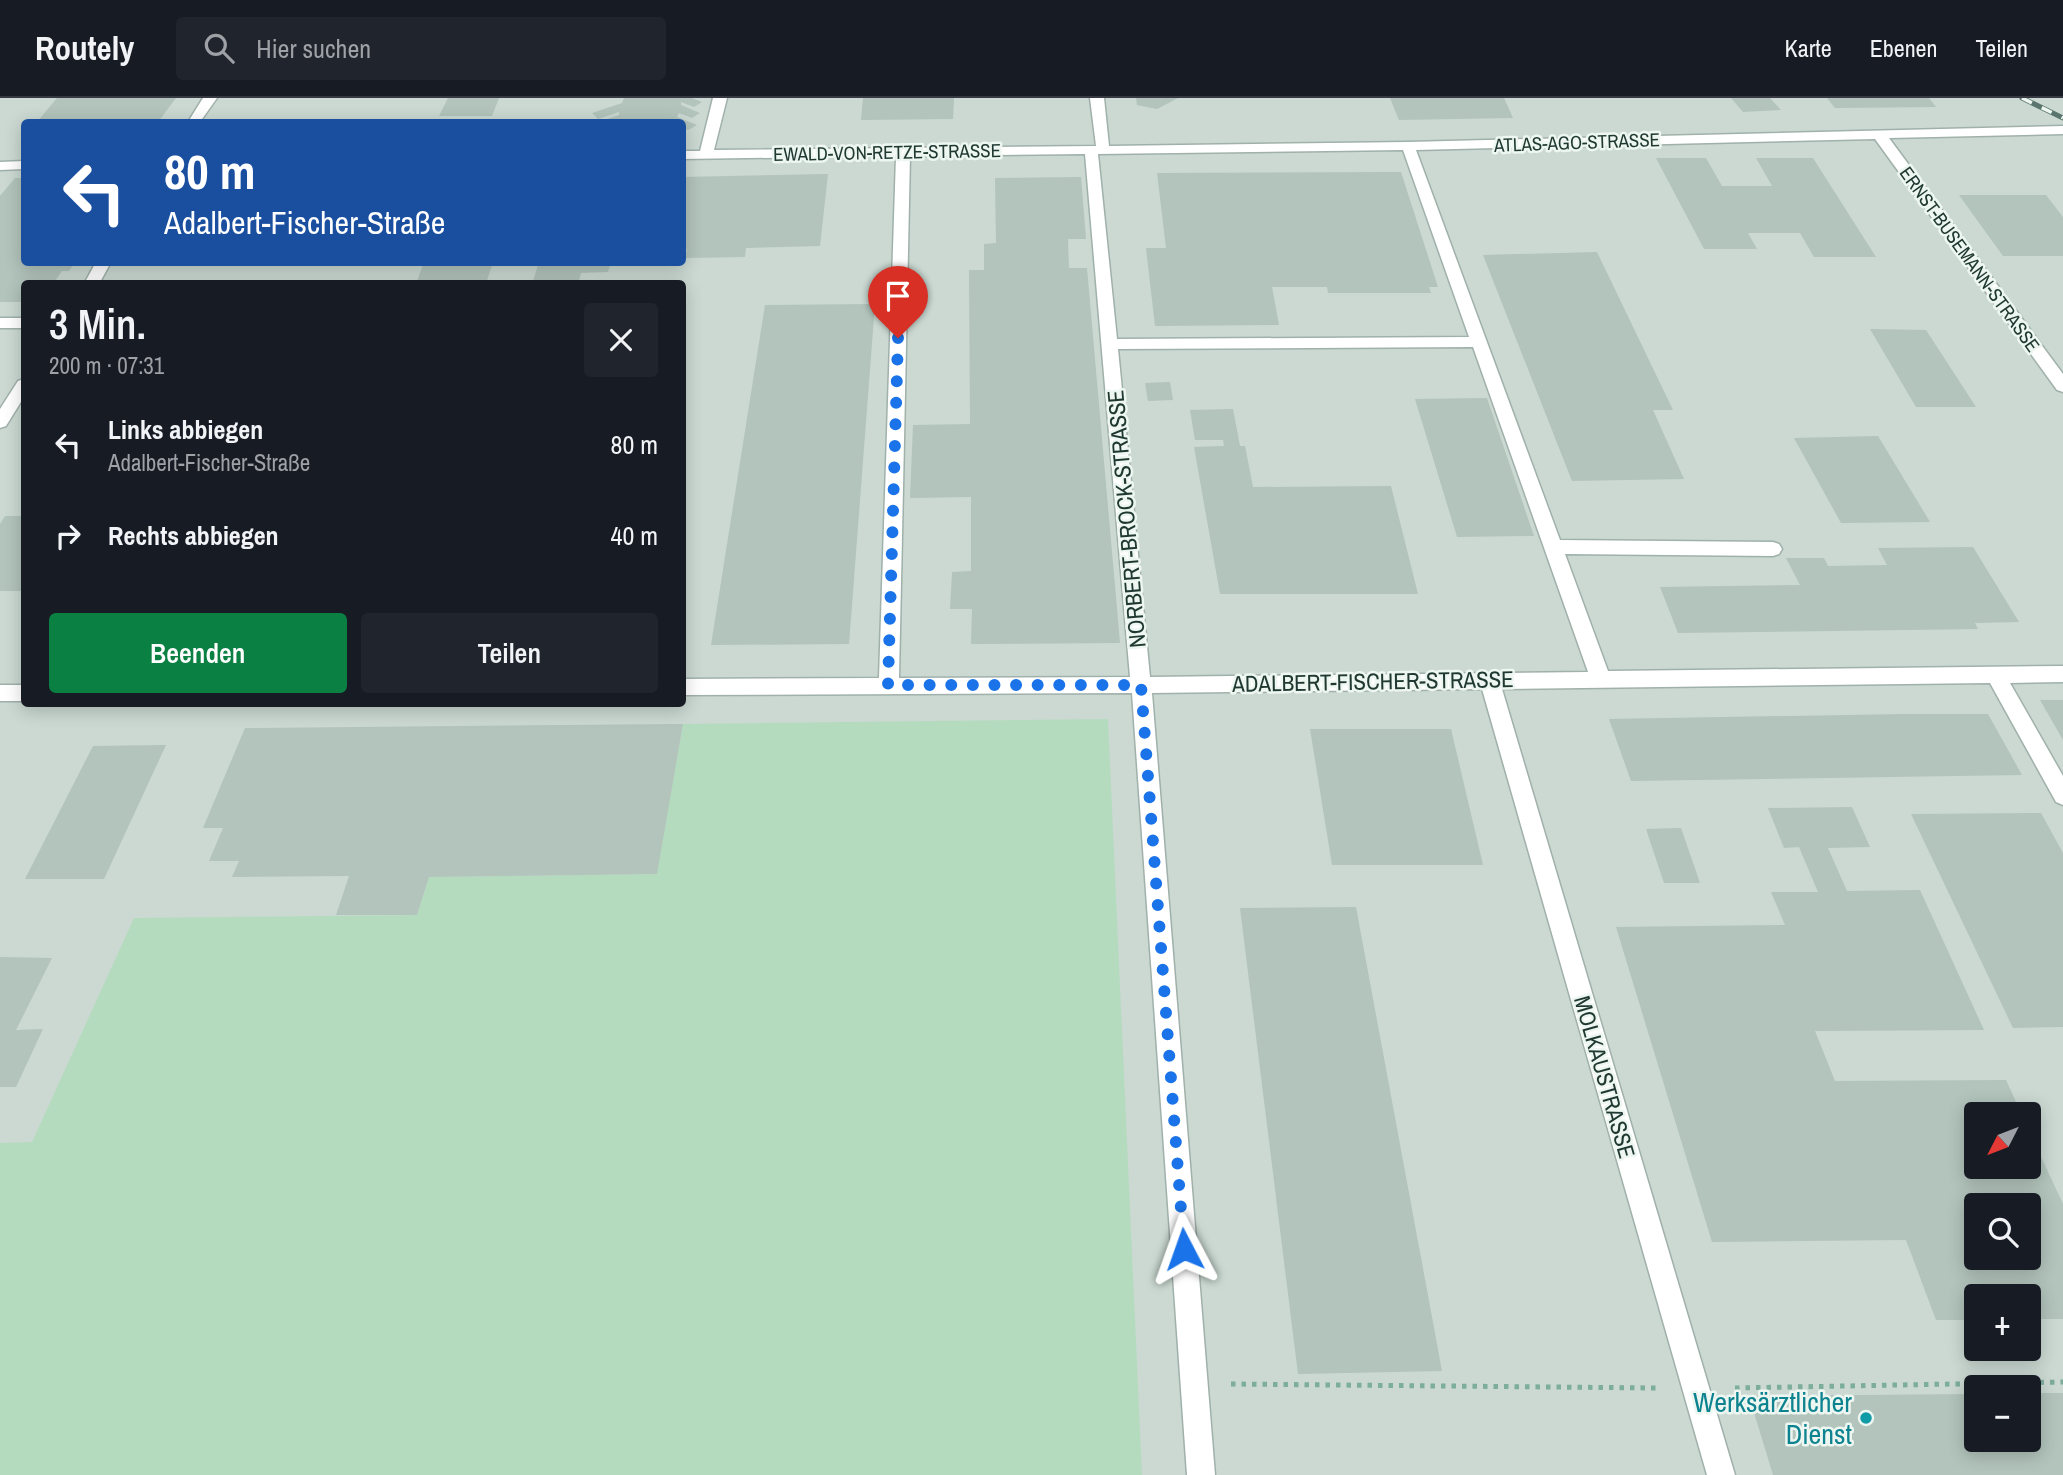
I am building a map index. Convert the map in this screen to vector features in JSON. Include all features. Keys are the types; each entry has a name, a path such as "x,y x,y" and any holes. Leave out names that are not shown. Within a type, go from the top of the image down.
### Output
{"lane":[{"path":"196,119 210,98"},
{"path":"706,155 720,98"},
{"name":"NORBERT-BROCK-STRASSE","path":"1097,98 1097,149 1109,344 1141,685 1201,1475"},
{"name":"ATLAS-AGO-STRASSE","path":"1097,149 1408,146 1878,133 2063,131"},
{"name":"ERNST-BUSEMANN-STRASSE","path":"1878,133 2063,386"},
{"path":"1408,146 1601,679"},
{"name":"EWALD-VON-RETZE-STRASSE","path":"686,155 1097,149"},
{"path":"888,685 903,152"},
{"path":"0,166 21,165"},
{"path":"0,323 21,323"},
{"path":"1109,344 1479,342"},
{"path":"0,422 21,389"},
{"path":"1553,547 1773,549"},
{"path":"1995,674 2063,796"},
{"name":"ADALBERT-FISCHER-STRASSE","path":"686,687 1141,685 2063,674"},
{"name":"MOLKAUSTRASSE","path":"1489,679 1721,1475"},
{"path":"0,694 21,693"}],"path":[{"path":"1194,1383 1695,1388 2063,1382"}],"shaded area":[{"path":"0,98 2063,98 2063,1475 0,1475"}],"green space":[{"path":"1108,719 1142,1475 0,1475 0,1143 32,1142 134,918 417,915 429,877 656,874 683,724"}],"building":[{"path":"57,98 176,98 160,119 40,119"},
{"path":"448,98 499,98 492,116 439,116"},
{"path":"624,98 692,98 702,102 694,107 681,102 681,105 700,113 692,118 679,113 677,117 682,119 607,119 619,115 619,112 598,119 592,113 622,103"},
{"path":"863,98 954,98 953,119 861,120"},
{"path":"1136,98 1178,98 1157,109 1137,105"},
{"path":"1390,98 1504,98 1513,118 1399,120"},
{"path":"1731,98 1770,98 1781,110 1743,112"},
{"path":"1827,98 1929,98 1936,107 1835,108"},
{"path":"686,121 697,125 688,130"},
{"path":"1656,158 1706,158 1722,186 1772,186 1756,158 1813,158 1876,257 1814,257 1800,233 1748,233 1757,249 1704,249"},
{"path":"1401,172 1438,287 1429,287 1431,293 1328,293 1327,287 1272,287 1279,325 1155,326 1146,248 1166,248 1157,173"},
{"path":"828,174 820,246 746,248 745,257 686,258 686,177"},
{"path":"1081,177 1086,239 1068,239 1069,268 1087,268 1120,643 971,644 972,609 950,609 952,572 971,571 971,497 910,498 913,425 970,424 969,270 984,270 984,244 996,243 995,178"},
{"path":"15,178 21,178 21,266 72,266 69,271 62,271 56,280 21,280 21,302 0,302 0,196"},
{"path":"1959,195 2046,195 2063,217 2063,256 2003,256"},
{"path":"1597,252 1673,410 1653,410 1684,479 1572,481 1483,255"},
{"path":"423,266 492,266 487,280 417,280"},
{"path":"538,266 610,266 608,272 581,273 579,280 533,280"},
{"path":"875,304 849,644 711,645 765,305"},
{"path":"1870,329 1926,330 1976,407 1916,407"},
{"path":"1170,382 1173,400 1148,401 1145,383"},
{"path":"1487,398 1534,536 1457,537 1415,399"},
{"path":"1233,409 1240,446 1245,446 1253,487 1391,486 1418,594 1220,594 1194,447 1224,446 1223,440 1195,440 1190,410"},
{"path":"1878,436 1930,522 1841,523 1794,438"},
{"path":"5,516 21,516 21,591 0,591 0,524"},
{"path":"1973,547 2019,622 1975,623 1978,629 1678,633 1660,587 1800,585 1786,558 1824,558 1828,566 1887,565 1878,548"},
{"path":"2040,700 2063,700 2063,740"},
{"path":"1988,714 2022,775 1631,781 1609,719"},
{"path":"683,724 657,874 429,877 417,915 336,915 349,876 232,877 239,861 209,861 223,828 203,828 245,728"},
{"path":"1310,729 1451,729 1483,865 1332,865"},
{"path":"166,745 104,879 25,879 93,746"},
{"path":"1852,807 1870,847 1828,848 1847,891 1920,890 1984,1030 1815,1031 1835,1081 2006,1080 2016,1102 1964,1102 1964,1180 2040,1180 2041,1157 2063,1204 2063,1319 2041,1319 2041,1284 1964,1284 1964,1320 1936,1320 1906,1240 1712,1242 1616,927 1785,925 1771,892 1818,892 1799,847 1784,848 1768,808"},
{"path":"2041,813 2063,853 2063,1027 2013,1028 1911,814"},
{"path":"1681,828 1700,883 1664,883 1646,829"},
{"path":"1356,907 1442,1371 1298,1374 1240,908"},
{"path":"0,957 52,958 16,1030 43,1029 16,1087 0,1087"},
{"name":"Werksärztlicher Dienst","path":"2041,1393 2063,1393 2063,1475 1773,1475 1749,1396 1964,1394 1964,1452 2041,1452"}],"railway":[{"path":"2022,98 2063,118"}],"place":[{"name":"Werksärztlicher Dienst","path":"1866,1418"}],"route":[{"path":"898,338 888,685 1141,685 1184,1249"}]}
